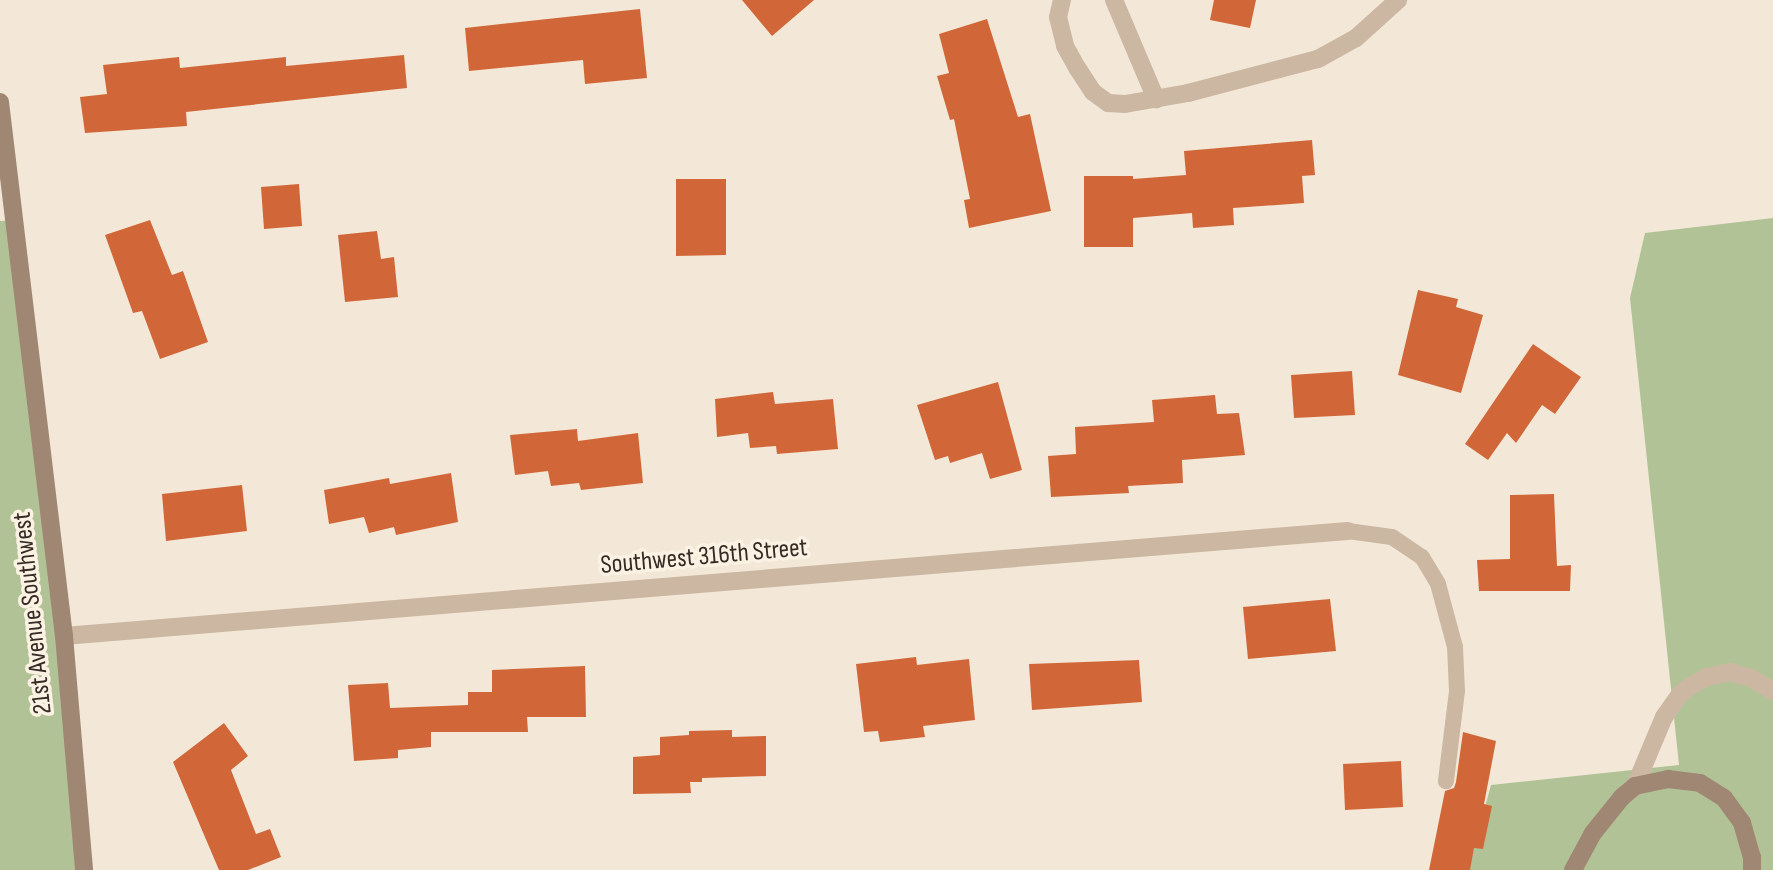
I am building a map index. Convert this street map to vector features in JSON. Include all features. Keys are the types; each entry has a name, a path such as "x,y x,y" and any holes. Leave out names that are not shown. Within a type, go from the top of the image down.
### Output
{"main road":[{"name":"21st Avenue Southwest","path":"0,102 64,636 84,870"},
{"path":"1573,870 1606,815 1635,786 1677,779 1712,788 1724,798 1742,823 1752,857 1752,870"}],"street":[{"path":"1062,0 1058,17 1065,46 1093,92 1108,103 1125,104 1278,72 1318,59 1356,38 1398,0"},
{"path":"1114,0 1156,99"},
{"name":"Southwest 316th Street","path":"64,636 1348,531"},
{"path":"1635,786 1664,717 1680,694 1692,685 1707,677 1730,672 1751,678 1773,691"}],"lane":[{"path":"1348,531 1392,537 1422,557 1438,584 1455,648 1457,691 1446,781"}],"green space":[{"path":"1773,218 1773,870 1468,870 1491,785 1679,765 1630,298 1645,233"},
{"path":"14,220 84,870 0,870 0,221"}],"building":[{"path":"742,0 814,0 772,36"},
{"path":"1214,0 1256,0 1250,28 1210,20"},
{"path":"640,9 647,78 585,84 583,60 469,71 465,28"},
{"path":"987,19 1018,117 1030,114 1051,211 969,228 964,200 970,199 954,119 950,120 937,76 949,73 939,34"},
{"path":"404,55 407,88 186,112 187,126 85,133 80,97 107,94 103,65 179,57 180,68 286,57 286,66"},
{"path":"1312,140 1315,175 1302,176 1304,203 1233,208 1234,225 1193,228 1192,213 1133,218 1133,247 1084,247 1084,176 1133,176 1133,179 1186,175 1184,151"},
{"path":"676,179 726,179 726,255 676,256"},
{"path":"299,184 302,226 264,229 261,187"},
{"path":"150,220 172,275 183,271 208,342 160,359 142,311 133,313 105,235"},
{"path":"377,231 381,259 394,257 398,297 345,302 338,235"},
{"path":"1418,290 1458,299 1456,307 1483,315 1461,393 1398,375"},
{"path":"1533,344 1581,377 1555,414 1542,405 1516,443 1507,433 1488,460 1465,444"},
{"path":"1352,371 1355,415 1294,418 1291,375"},
{"path":"998,382 1022,470 990,479 982,453 950,463 948,456 935,460 917,405"},
{"path":"773,392 775,404 833,399 838,449 777,454 776,446 750,448 748,433 717,437 715,399"},
{"path":"1215,395 1217,414 1239,413 1245,455 1182,460 1183,483 1128,486 1129,493 1051,497 1048,456 1076,454 1075,427 1154,422 1152,400"},
{"path":"577,429 578,441 638,433 643,483 581,490 579,483 551,486 548,471 515,475 510,435"},
{"path":"451,473 458,522 396,535 394,527 369,533 364,517 329,524 324,490 389,478 390,484"},
{"path":"242,485 247,531 166,541 162,494"},
{"path":"1554,494 1557,566 1571,565 1570,591 1479,591 1477,560 1510,559 1510,495"},
{"path":"1330,599 1336,651 1248,659 1243,607"},
{"path":"916,657 917,665 969,659 975,720 923,726 925,737 880,742 878,731 864,732 856,664"},
{"path":"1139,660 1142,702 1032,710 1029,664"},
{"path":"585,666 586,717 527,717 528,732 431,732 431,747 398,750 398,758 354,761 348,685 388,683 390,708 468,705 468,692 492,692 492,670"},
{"path":"224,723 248,756 231,770 256,834 270,829 281,857 248,870 219,870 173,762"},
{"path":"732,730 732,737 766,736 766,776 702,778 702,782 690,782 691,793 633,794 633,757 660,755 660,737 689,735 689,731"},
{"path":"1463,732 1496,741 1484,804 1492,806 1483,849 1474,848 1470,870 1429,870 1445,791 1454,788 1456,782"},
{"path":"1401,761 1403,807 1345,810 1343,764"}]}
